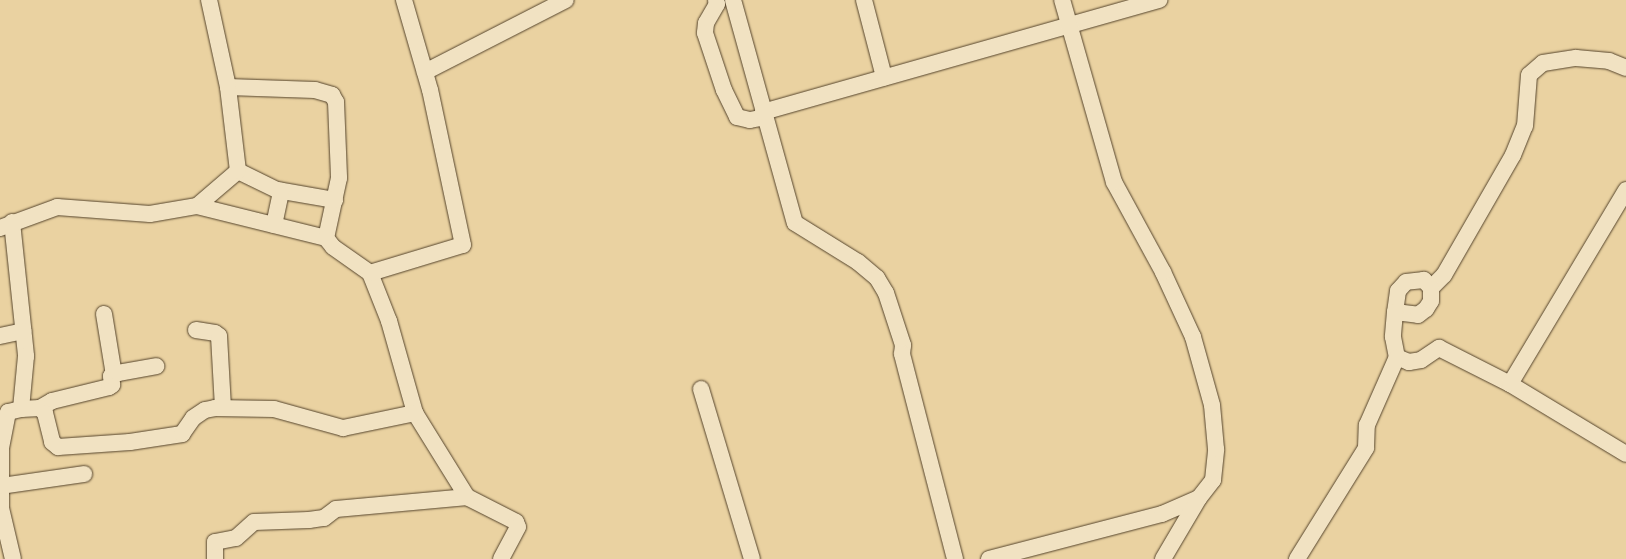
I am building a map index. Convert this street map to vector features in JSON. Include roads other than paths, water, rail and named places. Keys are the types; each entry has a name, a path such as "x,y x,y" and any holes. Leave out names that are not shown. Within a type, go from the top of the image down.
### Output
{"street":[{"path":"210,0 228,87 238,171"},
{"path":"370,273 462,245 425,72 404,0"},
{"path":"425,72 566,0"},
{"path":"716,0 717,4 706,23 705,33 724,90 737,117 750,120 764,114 884,77 1068,24 1160,0"},
{"path":"733,0 795,224 858,262 877,278 886,293 903,345 902,354 955,559"},
{"path":"864,0 884,77"},
{"path":"1062,0 1114,182 1163,272 1193,337 1212,405 1216,449 1213,480 1199,498 1163,559"},
{"path":"1431,288 1444,275 1513,155 1525,126 1529,75 1543,63 1576,58 1609,61 1626,68"},
{"path":"228,87 314,90 332,94 336,102 339,178 326,238"},
{"path":"238,171 281,191 335,200"},
{"path":"197,206 238,171"},
{"path":"1510,384 1626,190"},
{"path":"274,225 281,191"},
{"path":"21,409 26,356 24,331 6,225 57,207 150,214 197,206 326,238 333,247 370,273 389,321 415,413 467,497 516,522 518,527 501,559"},
{"path":"1297,559 1366,448 1368,425 1397,357 1393,337 1394,312 1398,291 1406,282 1424,280 1431,288 1431,301 1426,309 1418,315 1394,312"},
{"path":"13,559 1,508 0,465 6,417 8,412 21,409 40,408 52,401 109,387 114,375 104,314"},
{"path":"196,330 215,333 219,336 223,408"},
{"path":"0,336 24,331"},
{"path":"1397,357 1408,362 1421,360 1439,348 1510,384 1626,454"},
{"path":"114,375 156,366"},
{"path":"701,389 752,559"},
{"path":"40,408 45,413 52,442 58,447 130,442 182,434 193,418 205,410 223,408 274,409 343,428 415,413"},
{"path":"1,486 84,474"},
{"path":"215,559 215,542 236,538 254,522 309,520 324,518 336,509 467,497"},
{"path":"989,559 1162,514 1199,498"}]}
